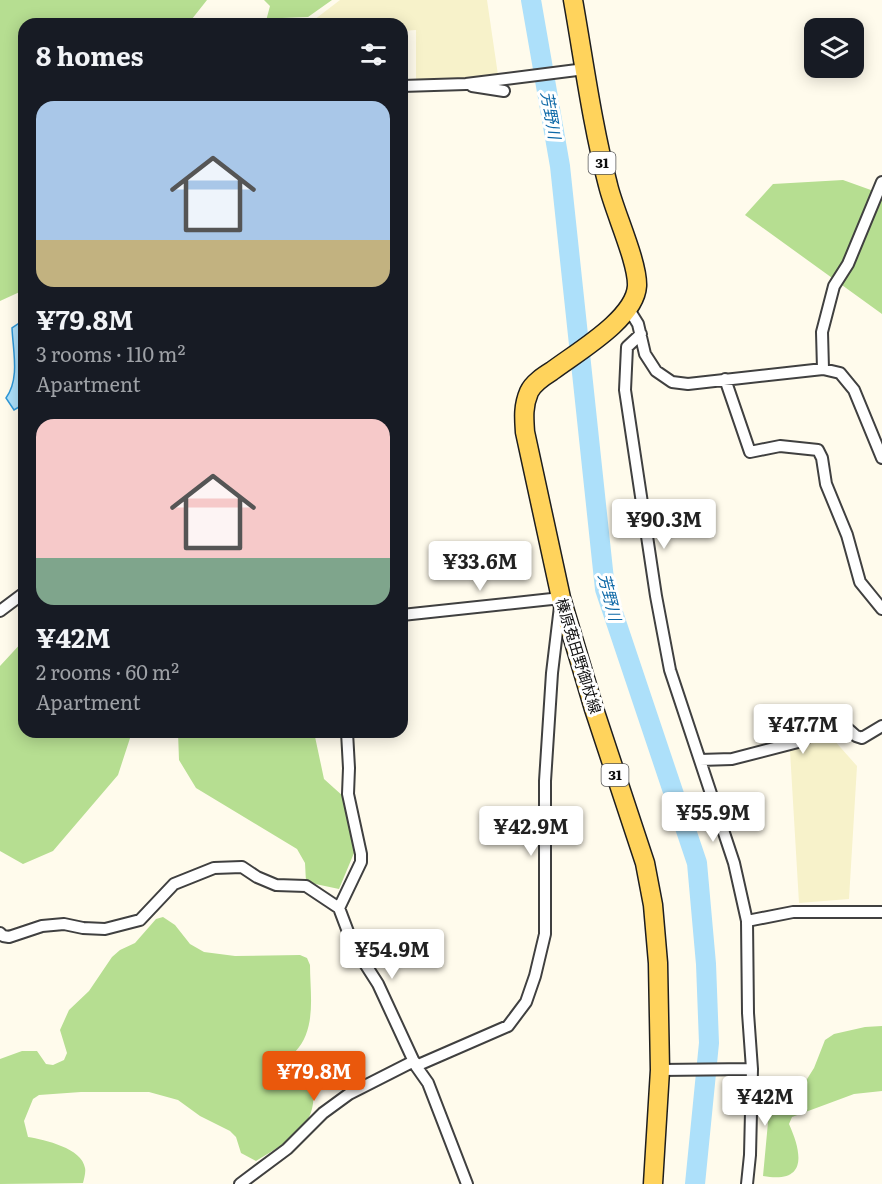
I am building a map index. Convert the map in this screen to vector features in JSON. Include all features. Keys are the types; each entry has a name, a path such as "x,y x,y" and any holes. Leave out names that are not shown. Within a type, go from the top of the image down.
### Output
{"main road":[{"name":"31","path":"573,0 577,70 609,189 633,262 637,285 632,302 624,314"},
{"name":"榛原菟田野御杖線","path":"624,314 542,378 530,390 523,409 525,432 561,598 594,709 645,863 653,905 665,1070 653,1184"}],"street":[{"path":"408,86 466,84 577,70"},
{"path":"466,84 504,91"},
{"path":"824,369 822,332 834,286 848,264 882,182"},
{"path":"624,314 638,324 645,354 656,371 672,382 688,384 824,369 840,373 854,390 882,458"},
{"path":"640,334 627,347 624,390 656,596 670,670 734,863 747,921 750,1155 747,1184"},
{"path":"725,379 750,452 780,447 818,450 822,458 826,484 847,535 860,582 882,609"},
{"path":"0,611 18,598"},
{"path":"241,1183 287,1149 323,1113 340,1101 415,1063 508,1026 526,1002 535,976 544,934 545,781 552,673 561,598 408,614"},
{"path":"700,760 732,759 802,741 809,736 819,719 831,714 856,736 862,738 882,726"},
{"path":"339,908 361,862 348,794 350,768 348,738"},
{"path":"0,933 9,937 42,926 64,924 105,929 140,920 174,884 214,868 242,867 257,877 276,885 306,886 339,908 353,945 378,984 415,1063 428,1083 467,1184"},
{"path":"747,921 793,912 882,912"},
{"path":"665,1070 749,1069"}],"shaded area":[{"path":"340,0 487,0 498,75 416,82 416,30 408,31 408,18 317,18"},
{"path":"825,730 857,766 849,899 799,903 790,751"}],"green space":[{"path":"0,0 207,0 193,18 18,18 18,293 0,301"},
{"path":"264,0 332,0 308,17 267,18 270,6"},
{"path":"843,180 882,194 882,314 745,215 773,184"},
{"path":"18,646 18,738 130,738 118,775 53,851 23,864 0,851 0,666"},
{"path":"178,738 315,738 324,779 344,797 354,853 339,889 306,882 305,863 297,849 196,788 179,760"},
{"path":"163,917 175,925 190,944 204,952 235,956 300,955 307,958 310,965 311,1011 307,1033 295,1052 312,1085 313,1100 306,1123 289,1140 256,1161 241,1153 236,1137 230,1131 200,1116 178,1100 149,1092 81,1092 39,1095 33,1099 24,1121 28,1137 62,1146 77,1155 85,1168 83,1183 0,1184 0,1059 22,1051 37,1051 46,1064 53,1065 64,1060 67,1053 60,1030 69,1010 89,991 112,957 120,950 135,943 156,919"},
{"path":"882,1026 882,1091 854,1094 792,1117 789,1124 797,1145 798,1164 788,1175 763,1176 770,1101 797,1095 814,1068 825,1040 834,1034 865,1027"}],"water":[{"path":"18,324 18,408 14,410 6,398 14,374 12,328"}],"waterway":[{"name":"芳野川","path":"531,0 560,166 605,589 697,863 706,964 709,1043 695,1184"}]}
